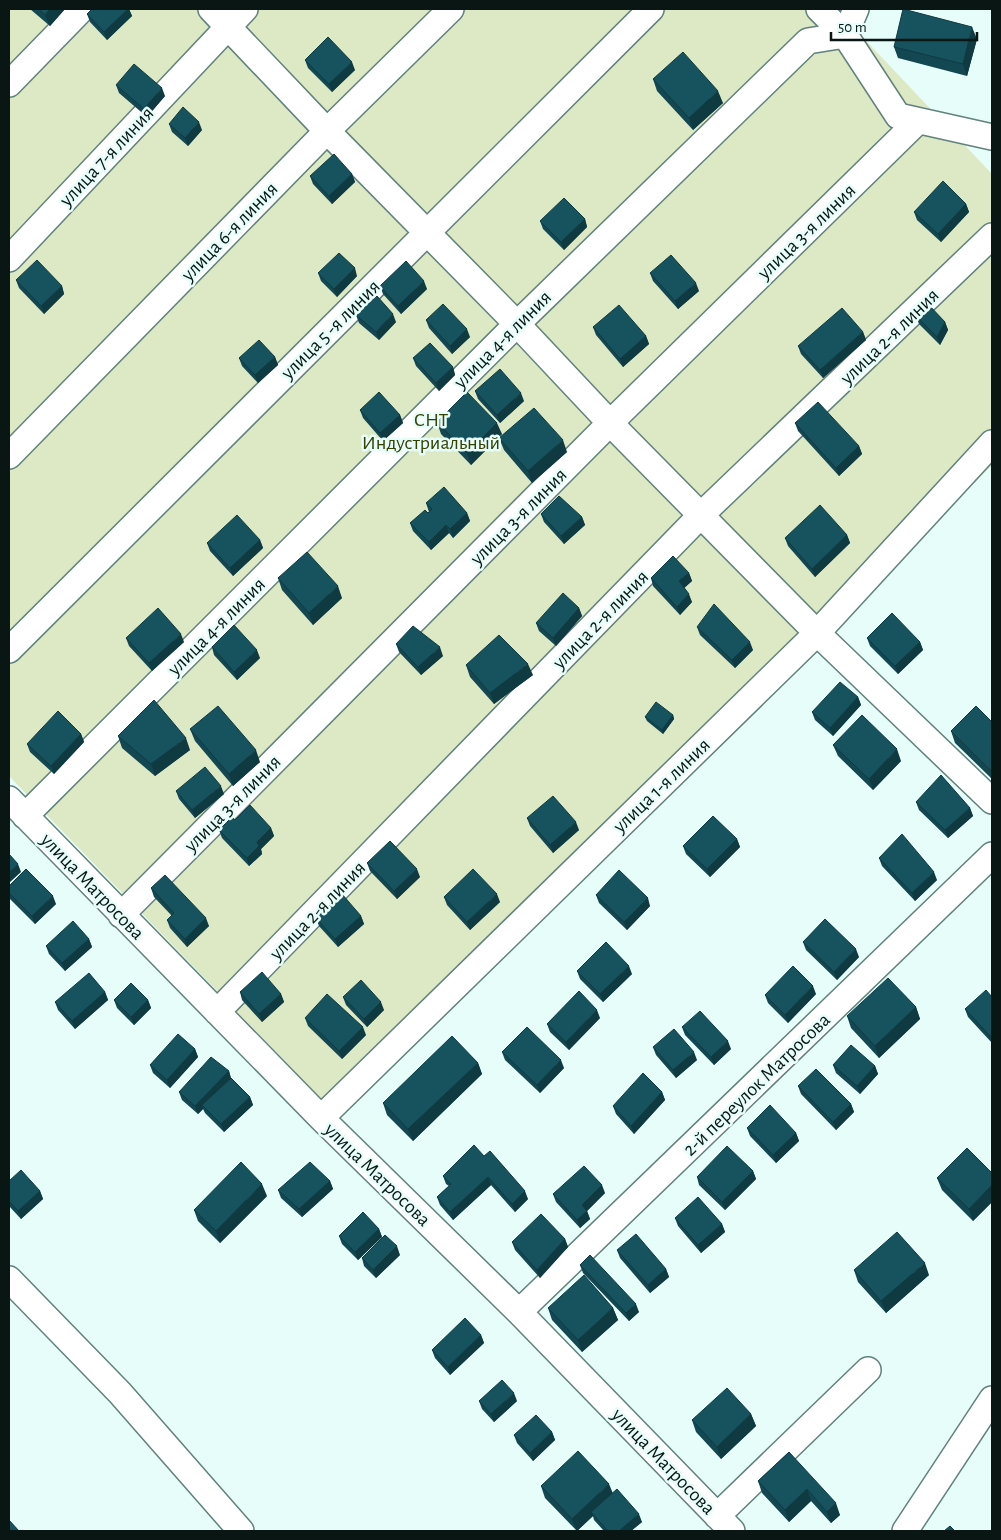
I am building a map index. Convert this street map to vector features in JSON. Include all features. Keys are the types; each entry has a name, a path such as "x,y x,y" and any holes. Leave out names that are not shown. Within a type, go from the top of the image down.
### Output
{"street":[{"path":"9,84 82,9"},
{"name":"улица 6-я линия","path":"9,456 327,131 451,9"},
{"name":"улица 5 -я линия","path":"9,650 651,9"},
{"path":"819,9 845,35 908,118 992,136"},
{"path":"845,35 856,9"},
{"path":"228,14 327,131 610,423 817,632 992,801"},
{"name":"улица 7-я линия","path":"9,259 228,14"},
{"name":"улица 4-я линия","path":"17,808 808,41 845,35"},
{"name":"улица 3-я линия","path":"122,915 610,423 908,118"},
{"name":"улица 2-я линия","path":"217,1012 701,515 992,236"},
{"name":"улица 1-я линия","path":"321,1118 817,632 992,444"},
{"name":"улица Матросова","path":"17,808 321,1118 520,1312 724,1524"},
{"name":"2-й переулок Матросова","path":"520,1312 992,855"},
{"path":"9,1279 120,1393 241,1531"},
{"path":"724,1524 868,1370"},
{"path":"905,1531 992,1398"}],"green space":[{"name":"СНТ Индустриальный","path":"9,9 836,9 992,174 992,465 339,1117 9,776"}],"building":[{"path":"39,9 50,9 45,15"},
{"path":"92,9 128,9 104,32 87,14"},
{"path":"903,9 972,27 963,64 894,47"},
{"path":"328,37 352,62 329,84 305,60"},
{"path":"683,52 718,91 689,118 653,79"},
{"path":"134,64 162,88 144,109 116,85"},
{"path":"183,107 199,122 185,138 169,124"},
{"path":"334,154 352,174 329,196 310,176"},
{"path":"943,181 966,204 938,234 914,212"},
{"path":"564,198 585,219 561,242 540,221"},
{"path":"339,253 355,268 334,289 318,273"},
{"path":"671,255 696,283 675,301 650,273"},
{"path":"37,260 62,286 41,306 16,280"},
{"path":"406,261 424,281 398,306 380,286"},
{"path":"377,296 393,314 376,332 356,315"},
{"path":"443,304 467,329 450,346 426,320"},
{"path":"928,304 945,322 937,337 916,316"},
{"path":"619,305 646,336 620,359 593,327"},
{"path":"842,308 863,332 820,370 798,346"},
{"path":"259,340 275,357 255,375 239,358"},
{"path":"430,343 453,367 436,383 413,358"},
{"path":"500,369 521,393 497,415 475,391"},
{"path":"379,392 400,415 380,433 360,410"},
{"path":"467,392 497,423 467,453 437,422"},
{"path":"818,402 859,446 836,468 795,423"},
{"path":"534,408 563,440 528,471 499,438"},
{"path":"444,487 467,513 450,529 446,525 429,542 410,523 425,510 428,513 432,509 426,503"},
{"path":"559,496 582,517 561,536 541,514"},
{"path":"820,505 847,535 812,569 785,538"},
{"path":"237,515 260,540 230,568 207,543"},
{"path":"307,552 338,586 309,613 278,578"},
{"path":"673,556 689,573 679,581 689,594 677,607 651,578"},
{"path":"563,593 579,608 553,638 536,623"},
{"path":"714,604 750,642 732,660 697,627"},
{"path":"158,608 181,634 149,663 126,638"},
{"path":"892,613 920,642 895,666 867,638"},
{"path":"234,625 257,650 234,672 212,647"},
{"path":"413,626 440,647 418,667 396,644"},
{"path":"499,635 528,664 490,693 466,665"},
{"path":"840,682 858,697 830,728 812,712"},
{"path":"154,700 186,738 151,764 118,736"},
{"path":"656,702 673,715 662,730 645,717"},
{"path":"218,706 256,750 229,774 190,729"},
{"path":"976,706 992,722 992,772 951,731"},
{"path":"58,711 81,734 51,766 27,744"},
{"path":"862,715 897,749 869,779 833,745"},
{"path":"205,767 221,786 192,810 176,791"},
{"path":"941,775 970,808 945,830 916,802"},
{"path":"553,796 576,822 550,845 527,818"},
{"path":"250,805 271,828 257,842 259,846 247,858 219,830 232,817 235,820"},
{"path":"713,816 737,839 707,869 683,846"},
{"path":"902,834 934,872 912,893 879,858"},
{"path":"390,841 417,869 394,891 367,863"},
{"path":"9,854 18,864 9,872"},
{"path":"26,869 53,896 32,916 9,893 9,886"},
{"path":"473,869 497,894 467,922 444,897"},
{"path":"619,870 648,898 624,922 596,895"},
{"path":"165,875 206,918 185,939 167,920 174,913 151,888"},
{"path":"342,894 361,916 335,939 316,918"},
{"path":"825,919 856,949 834,972 803,942"},
{"path":"73,921 89,939 62,963 46,946"},
{"path":"606,942 629,966 600,994 577,971"},
{"path":"793,966 813,986 785,1015 765,995"},
{"path":"262,972 281,994 259,1014 240,992"},
{"path":"89,973 105,992 72,1021 55,1002"},
{"path":"888,978 916,1007 875,1046 847,1016"},
{"path":"361,980 381,1002 364,1019 343,997"},
{"path":"131,983 148,1000 131,1017 114,1000"},
{"path":"986,990 992,997 992,1038 965,1009"},
{"path":"579,991 597,1010 566,1042 547,1024"},
{"path":"327,994 363,1027 339,1051 305,1018"},
{"path":"700,1011 728,1041 711,1057 682,1027"},
{"path":"527,1027 561,1060 537,1085 502,1052"},
{"path":"674,1029 694,1052 673,1070 653,1047"},
{"path":"178,1034 195,1049 167,1080 150,1065"},
{"path":"452,1036 478,1063 408,1129 383,1103"},
{"path":"851,1045 875,1066 857,1086 833,1065"},
{"path":"211,1057 229,1071 195,1106 179,1092"},
{"path":"816,1069 851,1104 833,1122 798,1086"},
{"path":"643,1073 662,1092 631,1126 613,1106"},
{"path":"231,1078 250,1097 221,1124 202,1105"},
{"path":"770,1105 796,1133 773,1155 747,1128"},
{"path":"474,1145 484,1156 490,1151 525,1191 512,1204 488,1177 450,1212 437,1197 451,1184 443,1176"},
{"path":"727,1146 753,1171 722,1202 697,1177"},
{"path":"967,1148 992,1173 992,1185 969,1209 937,1178"},
{"path":"241,1162 262,1184 216,1231 194,1210"},
{"path":"310,1162 330,1181 299,1209 278,1190"},
{"path":"584,1166 602,1185 582,1205 587,1211 577,1220 553,1194"},
{"path":"21,1170 40,1191 18,1211 9,1201 9,1181"},
{"path":"698,1197 722,1224 698,1245 675,1218"},
{"path":"363,1212 379,1229 355,1252 339,1236"},
{"path":"541,1214 565,1239 537,1270 512,1242"},
{"path":"897,1232 925,1263 881,1301 854,1270"},
{"path":"636,1234 666,1269 648,1285 617,1250"},
{"path":"385,1235 397,1246 373,1270 362,1258"},
{"path":"590,1255 636,1304 626,1313 580,1265"},
{"path":"584,1275 613,1308 578,1340 548,1308"},
{"path":"465,1318 481,1335 448,1367 432,1350"},
{"path":"502,1380 514,1393 491,1414 479,1401"},
{"path":"727,1388 751,1414 717,1447 692,1420"},
{"path":"536,1415 552,1432 530,1453 514,1435"},
{"path":"578,1451 609,1484 572,1519 541,1486"},
{"path":"789,1452 836,1503 827,1512 807,1489 785,1510 758,1481"},
{"path":"617,1489 639,1514 619,1531 608,1531 591,1512"},
{"path":"9,1520 19,1531 9,1531"},
{"path":"950,1526 955,1531 944,1531"}]}
